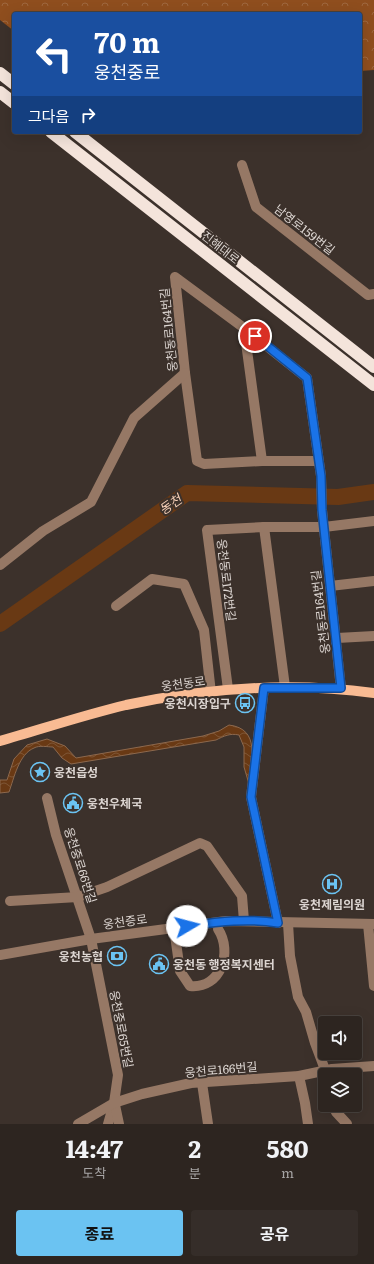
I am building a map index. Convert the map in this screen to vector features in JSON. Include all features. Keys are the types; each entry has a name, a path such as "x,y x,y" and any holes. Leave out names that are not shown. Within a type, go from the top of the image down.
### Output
{"highway":[{"path":"0,73 12,82"},
{"path":"0,92 12,101"},
{"name":"진해대로","path":"54,134 374,385"},
{"name":"진해대로","path":"78,134 374,367"}],"main road":[{"name":"웅천동로","path":"0,741 126,706 228,689 285,687 341,688 374,693"}],"street":[{"name":"남영로159번길","path":"242,165 256,207 368,295 374,294"},
{"name":"웅천동로164번길","path":"318,462 262,461 204,464 197,461 185,373 175,277 244,328 307,378 321,476 322,510 337,638 341,688"},
{"path":"244,328 262,461"},
{"path":"0,565 43,531 91,502 134,418 185,373"},
{"name":"웅천동로172번길","path":"228,689 207,530 264,527 324,527 374,521"},
{"path":"264,527 285,687"},
{"path":"116,606 152,578 184,584 204,630 211,693"},
{"path":"330,586 374,581"},
{"path":"337,638 374,636"},
{"path":"264,688 251,797 283,923 298,997 306,1012 314,1043 324,1068"},
{"name":"웅천중로66번길","path":"47,798 56,835 91,939"},
{"path":"10,901 78,898 107,887 200,843 207,846 242,896 244,920"},
{"name":"웅천중로","path":"0,954 91,939 226,921 244,920 283,923 371,924"},
{"path":"371,924 374,986"},
{"path":"174,928 180,971 190,986 200,987 209,983 218,975 224,960 224,938 218,929"},
{"name":"웅천중로65번길","path":"91,939 118,1075 114,1103 108,1124"},
{"name":"웅천로166번길","path":"360,1068 374,1066"},
{"name":"웅천로166번길","path":"78,1124 114,1103 142,1094 191,1083 318,1074"},
{"path":"299,1076 308,1124"},
{"path":"202,1083 208,1124"},
{"path":"114,1103 119,1124"},
{"path":"336,1112 347,1124"}],"green space":[{"path":"0,0 374,0 374,70 362,71 362,12 12,12 12,29 0,20"}],"water":[{"path":"229,725 239,728 246,733 250,739 252,756 249,784 244,767 244,747 239,735 233,734 216,740 71,764 62,758 53,747 36,747 24,755 15,774 9,792 0,793 0,780 7,780 14,759 27,745 47,739 65,746 76,758 203,736 219,731"}],"waterway":[{"name":"동천","path":"0,624 187,493 338,497 374,492"}],"place":[{"name":"웅천시장입구","path":"245,703"},
{"name":"웅천읍성","path":"40,772"},
{"name":"웅천우체국","path":"73,803"},
{"name":"웅천제림의원","path":"332,884"},
{"name":"웅천농협","path":"117,956"},
{"name":"웅천동 행정복지센터","path":"159,964"}],"route":[{"path":"187,926 226,921 264,920 278,923 251,797 264,688 341,688 337,638 322,510 321,476 307,378 255,336"}]}
